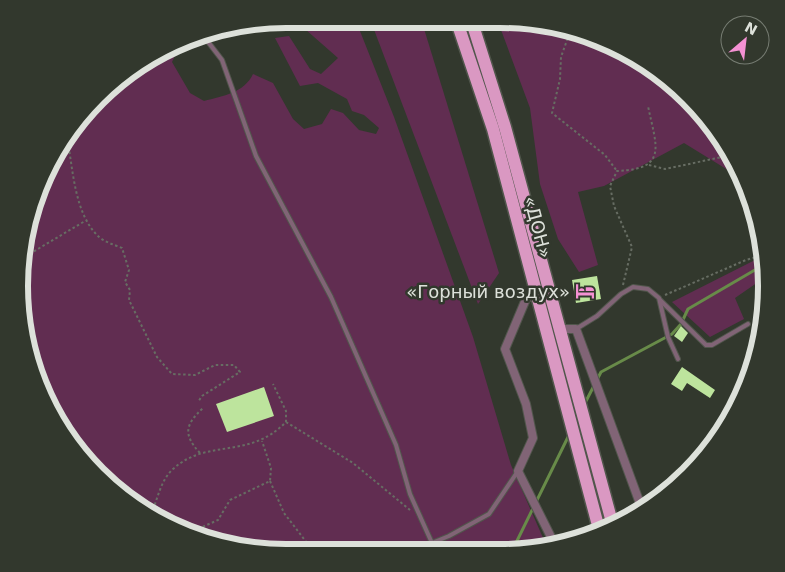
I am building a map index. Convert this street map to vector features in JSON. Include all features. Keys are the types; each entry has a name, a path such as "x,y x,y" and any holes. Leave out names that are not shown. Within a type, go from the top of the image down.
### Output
{"highway":[{"name":"«ДОН»","path":"459,28 493,129 598,525"},
{"name":"«ДОН»","path":"474,28 505,127 611,519"}],"street":[{"path":"537,291 526,299 505,349 526,404 533,438 518,471 552,539"},
{"path":"559,328 576,329 640,503"}],"lane":[{"path":"207,40 222,60 256,156 331,297 396,446 410,494 432,543 489,514 518,471"},
{"path":"576,329 597,316 621,294 634,287 648,289 706,344 712,344 748,324"},
{"path":"659,298 668,336 678,359"}],"path":[{"path":"568,37 561,56 560,79 552,113 605,155 617,171"},
{"path":"648,106 655,141 654,158 649,166"},
{"path":"69,146 76,185 86,220 99,237 122,248 129,270 125,282 130,290 129,300 157,357 172,374 195,375 215,365 234,365 240,372 202,396 198,402"},
{"path":"617,171 639,170 649,166 665,169 723,157"},
{"path":"617,171 610,186 614,206 632,247 621,294"},
{"path":"30,254 86,220"},
{"path":"659,298 756,257"},
{"path":"273,384 286,411 286,422"},
{"path":"200,453 192,444 187,431 190,421 203,408"},
{"path":"286,422 353,463 406,508 421,516"},
{"path":"153,508 161,486 173,470 200,453 234,449 262,441 286,422"},
{"path":"262,441 271,468 270,481 284,513 308,544"},
{"path":"194,528 200,528 218,520 230,500 270,481"}],"shaded area":[{"path":"359,28 394,117 473,337 511,465 544,541 516,544 269,544 219,536 172,518 142,501 129,491 103,469 81,443 71,430 54,400 41,369 32,336 28,303 28,269 32,236 41,203 54,172 71,142 103,103 142,71 177,52 172,62 190,93 204,101 239,90 253,74 273,83 293,119 304,129 322,124 331,109 343,113 359,130 376,134 379,128 364,115 352,111 347,99 318,83 300,86 275,38 289,36 310,69 321,74 338,58 305,29"},
{"path":"373,28 424,28 499,273 478,304"},
{"path":"500,28 533,30 566,36 598,47 643,71 682,103 714,142 731,172 684,143 604,186 578,192 598,265 579,272 558,239 540,184 530,108"},
{"path":"756,260 758,282 735,298 744,319 710,337 672,302"}],"building":[{"path":"597,276 601,299 576,303 572,280"},
{"path":"681,326 688,333 682,342 674,336"},
{"path":"682,367 715,390 710,398 687,383 682,391 671,384"},
{"path":"264,387 274,416 227,432 216,404"}],"waterway":[{"path":"584,405 601,372 672,334 681,324 688,309 757,269"},
{"path":"515,544 569,435"}],"place":[{"name":"«Горный воздух»","path":"585,291"}]}
